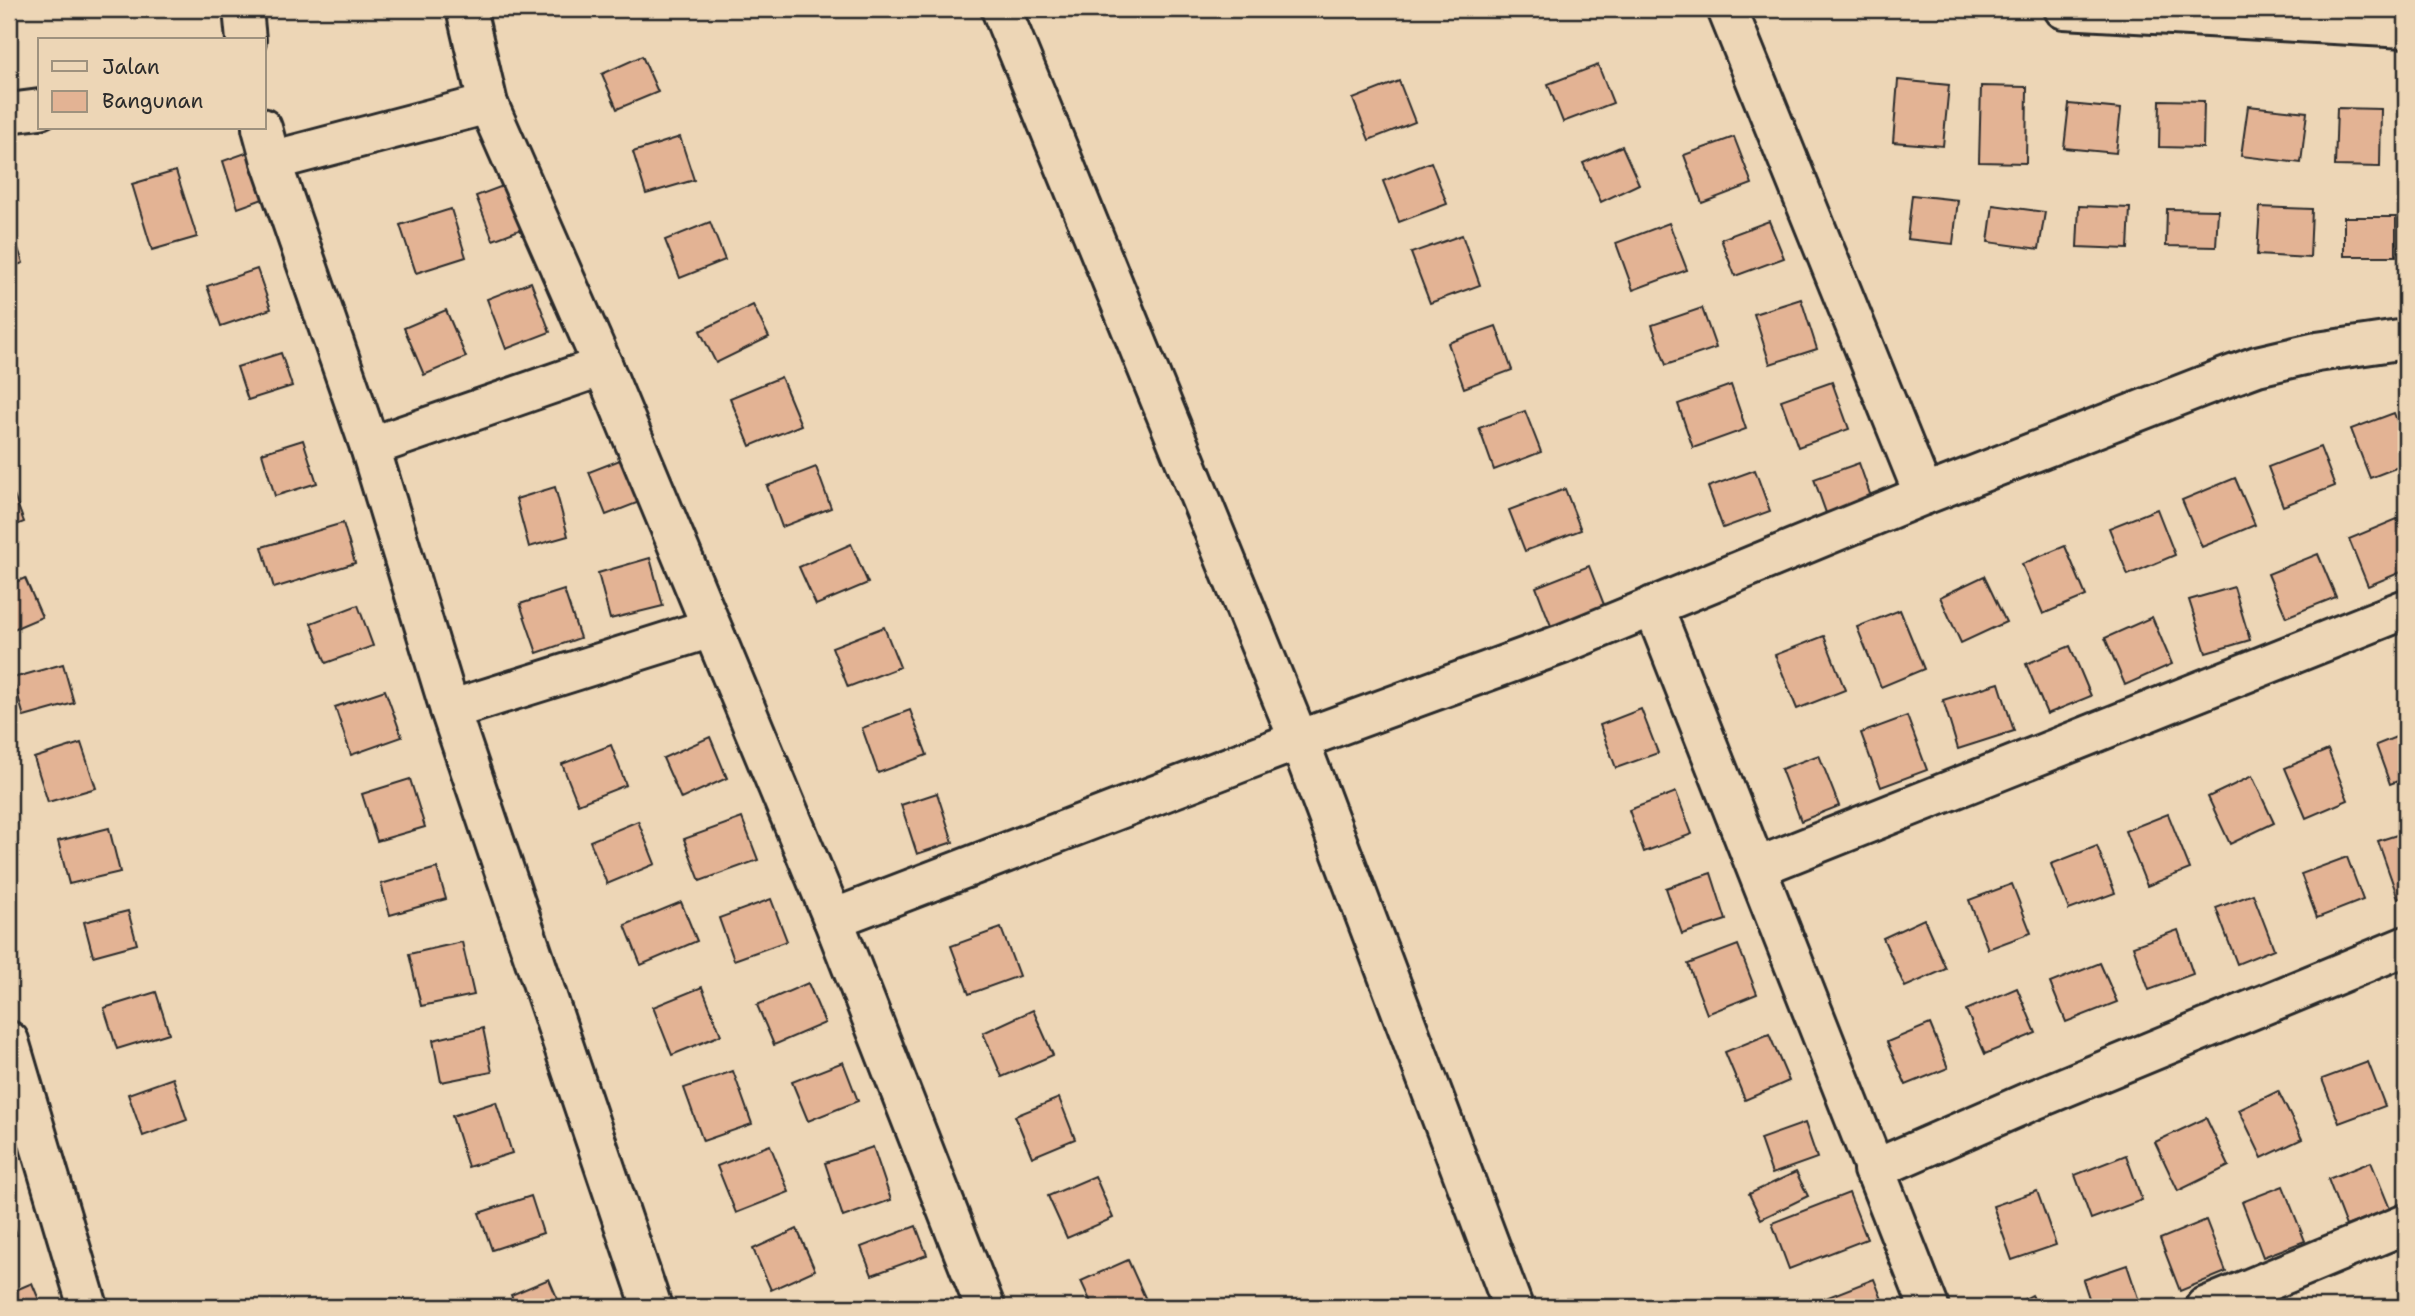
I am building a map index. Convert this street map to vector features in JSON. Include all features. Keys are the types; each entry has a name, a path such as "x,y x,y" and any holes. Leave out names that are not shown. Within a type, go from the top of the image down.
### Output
{"street":[{"path":"243,9 246,38"},
{"path":"466,9 488,104 603,366 833,919 985,1307"},
{"path":"1002,9 1298,740 1513,1307"},
{"path":"1727,9 1924,495"},
{"path":"2064,9 2406,28"},
{"path":"488,104 267,145 370,447 450,710 652,1307"},
{"path":"9,114 38,110"},
{"path":"833,919 1298,740 1562,643 1924,495 2257,366 2318,352 2406,339"},
{"path":"370,447 603,366"},
{"path":"1653,607 1758,867 1873,1170 1929,1307"},
{"path":"1758,867 2406,609"},
{"path":"450,710 710,628"},
{"path":"1873,1170 2031,1101 2406,946"},
{"path":"9,1041 88,1307"},
{"path":"2206,1307 2335,1256 2406,1224"}],"building":[{"path":"642,56 658,92 617,109 602,74"},
{"path":"1598,65 1613,103 1563,122 1548,84"},
{"path":"1898,80 1949,85 1943,146 1893,142"},
{"path":"1399,81 1415,122 1369,140 1353,99"},
{"path":"1981,86 2027,87 2026,163 1979,162"},
{"path":"2160,100 2204,101 2203,148 2159,147"},
{"path":"2069,104 2121,109 2116,153 2064,148"},
{"path":"2248,106 2307,112 2301,163 2241,156"},
{"path":"2337,108 2381,109 2380,167 2335,166"},
{"path":"680,137 694,180 646,194 633,152"},
{"path":"1734,137 1752,184 1702,203 1684,155"},
{"path":"1622,146 1639,184 1601,202 1583,163"},
{"path":"257,149 274,195 238,208 223,161"},
{"path":"1431,162 1447,204 1399,222 1383,181"},
{"path":"176,171 197,237 152,250 132,184"},
{"path":"516,181 532,225 493,240 476,196"},
{"path":"1912,195 1958,200 1953,244 1907,239"},
{"path":"1993,205 2045,212 2039,249 1988,242"},
{"path":"2079,206 2130,208 2128,249 2077,247"},
{"path":"2260,207 2312,209 2310,258 2257,255"},
{"path":"451,209 466,257 416,273 400,225"},
{"path":"2167,209 2218,210 2216,247 2166,246"},
{"path":"2344,217 2396,217 2396,256 2344,256"},
{"path":"1769,221 1784,258 1735,276 1721,239"},
{"path":"9,222 23,263 9,268"},
{"path":"710,222 725,260 680,278 665,240"},
{"path":"1669,223 1687,270 1633,290 1616,243"},
{"path":"1462,235 1480,285 1430,303 1411,253"},
{"path":"257,269 271,309 221,326 207,286"},
{"path":"531,282 550,332 506,349 487,299"},
{"path":"1801,299 1817,349 1770,364 1754,314"},
{"path":"753,305 769,337 716,363 700,331"},
{"path":"1702,308 1716,348 1666,365 1652,325"},
{"path":"446,310 466,357 424,375 404,328"},
{"path":"1496,326 1512,370 1464,388 1448,343"},
{"path":"281,353 292,386 248,400 237,367"},
{"path":"781,377 801,425 750,446 730,398"},
{"path":"1832,382 1849,429 1798,447 1781,400"},
{"path":"1731,385 1746,429 1693,448 1678,404"},
{"path":"1525,411 1541,452 1494,470 1479,428"},
{"path":"2394,413 2406,444 2406,464 2370,478 2351,429"},
{"path":"303,440 317,483 275,496 262,453"},
{"path":"2320,447 2335,486 2283,506 2268,467"},
{"path":"625,458 642,501 606,515 589,472"},
{"path":"1859,463 1876,511 1831,527 1814,479"},
{"path":"816,467 831,508 782,527 767,486"},
{"path":"1755,470 1770,511 1723,528 1708,487"},
{"path":"2235,478 2255,525 2202,547 2182,500"},
{"path":"9,482 24,522 9,528"},
{"path":"555,487 568,536 529,547 516,499"},
{"path":"1565,489 1581,530 1525,551 1509,510"},
{"path":"2157,509 2175,555 2128,575 2109,528"},
{"path":"2397,519 2406,543 2406,570 2368,586 2349,539"},
{"path":"343,523 355,563 274,588 262,547"},
{"path":"851,544 868,583 816,605 799,567"},
{"path":"2065,546 2086,596 2043,614 2022,564"},
{"path":"2318,554 2336,597 2286,617 2268,574"},
{"path":"650,558 663,606 610,619 598,573"},
{"path":"1589,566 1606,610 1553,631 1536,587"},
{"path":"1984,576 2006,622 1961,643 1940,597"},
{"path":"25,578 42,617 9,631 9,585"},
{"path":"2234,587 2250,640 2206,653 2189,600"},
{"path":"564,590 580,638 537,653 520,604"},
{"path":"358,605 373,646 326,663 311,623"},
{"path":"1900,610 1924,669 1881,687 1857,627"},
{"path":"2152,617 2172,664 2125,685 2105,638"},
{"path":"884,627 900,667 848,687 832,647"},
{"path":"1824,636 1845,690 1797,709 1775,655"},
{"path":"2070,646 2091,696 2047,714 2026,664"},
{"path":"63,664 74,703 24,717 13,678"},
{"path":"1999,683 2014,731 1958,749 1943,700"},
{"path":"385,690 402,737 351,755 335,707"},
{"path":"1641,709 1658,753 1616,768 1600,725"},
{"path":"910,710 927,755 878,773 862,728"},
{"path":"1907,716 1927,770 1881,787 1861,733"},
{"path":"2406,733 2406,778 2390,784 2376,745"},
{"path":"710,737 727,778 681,799 663,758"},
{"path":"81,743 96,788 48,802 34,758"},
{"path":"611,745 626,785 578,804 562,764"},
{"path":"2328,750 2348,800 2306,818 2285,768"},
{"path":"1819,755 1839,806 1801,821 1781,769"},
{"path":"2252,776 2274,823 2230,844 2208,797"},
{"path":"410,779 425,827 377,841 362,794"},
{"path":"1676,792 1692,834 1644,852 1629,810"},
{"path":"937,793 953,842 917,854 901,805"},
{"path":"2168,814 2190,869 2147,886 2125,831"},
{"path":"742,818 758,860 700,881 684,839"},
{"path":"638,821 655,864 607,884 590,841"},
{"path":"109,828 120,872 69,884 58,841"},
{"path":"2406,832 2406,895 2398,898 2378,841"},
{"path":"2097,846 2115,893 2069,910 2051,864"},
{"path":"2347,857 2363,900 2317,918 2301,874"},
{"path":"437,868 446,899 390,915 381,884"},
{"path":"1711,873 1726,920 1682,934 1666,888"},
{"path":"2012,884 2031,933 1988,949 1969,900"},
{"path":"2253,894 2274,949 2237,964 2216,908"},
{"path":"771,899 787,941 734,960 719,918"},
{"path":"681,902 697,941 641,965 625,925"},
{"path":"128,911 137,944 93,956 84,922"},
{"path":"1924,919 1946,969 1905,987 1883,938"},
{"path":"1001,928 1019,976 969,994 951,946"},
{"path":"2178,930 2193,974 2149,990 2133,946"},
{"path":"462,942 474,995 421,1006 409,954"},
{"path":"1738,945 1757,994 1707,1014 1688,964"},
{"path":"2100,963 2117,1002 2066,1022 2050,983"},
{"path":"808,983 825,1023 774,1045 757,1005"},
{"path":"702,987 721,1035 672,1055 653,1007"},
{"path":"2017,988 2036,1033 1985,1054 1966,1010"},
{"path":"156,992 169,1033 117,1049 104,1008"},
{"path":"1033,1010 1053,1055 1002,1077 983,1033"},
{"path":"1930,1024 1948,1068 1906,1085 1887,1042"},
{"path":"483,1028 492,1072 441,1082 433,1040"},
{"path":"1769,1034 1789,1081 1745,1100 1725,1052"},
{"path":"843,1062 858,1101 808,1121 792,1082"},
{"path":"2368,1062 2385,1106 2339,1123 2322,1079"},
{"path":"733,1071 752,1124 703,1141 684,1088"},
{"path":"173,1078 187,1120 143,1136 128,1094"},
{"path":"2278,1091 2302,1139 2262,1158 2239,1110"},
{"path":"1059,1098 1075,1139 1032,1157 1015,1116"},
{"path":"496,1102 512,1153 468,1167 452,1116"},
{"path":"2206,1118 2229,1166 2178,1191 2155,1142"},
{"path":"1805,1123 1817,1158 1772,1174 1760,1139"},
{"path":"770,1145 789,1192 736,1213 717,1166"},
{"path":"873,1147 891,1200 843,1217 825,1163"},
{"path":"2126,1155 2142,1200 2091,1219 2075,1175"},
{"path":"2371,1162 2390,1209 2346,1226 2328,1179"},
{"path":"1796,1172 1808,1196 1761,1219 1749,1194"},
{"path":"1095,1176 1113,1218 1067,1238 1048,1196"},
{"path":"2283,1186 2305,1241 2263,1257 2242,1202"},
{"path":"2037,1191 2056,1245 2012,1260 1993,1206"},
{"path":"1849,1193 1867,1239 1789,1269 1772,1223"},
{"path":"531,1196 543,1233 492,1250 479,1213"},
{"path":"9,1210 17,1235 9,1237"},
{"path":"2206,1220 2226,1272 2180,1291 2160,1239"},
{"path":"916,1226 927,1255 872,1275 861,1247"},
{"path":"797,1229 815,1270 771,1290 753,1249"},
{"path":"1128,1260 1147,1302 1135,1307 1093,1307 1081,1281"},
{"path":"2127,1265 2141,1307 2092,1307 2083,1280"},
{"path":"549,1279 561,1307 516,1307 511,1295"},
{"path":"1874,1279 1885,1307 1826,1307 1823,1299"},
{"path":"32,1283 42,1307 9,1307 9,1293"},
{"path":"2032,1295 2038,1307 2009,1307"}]}
